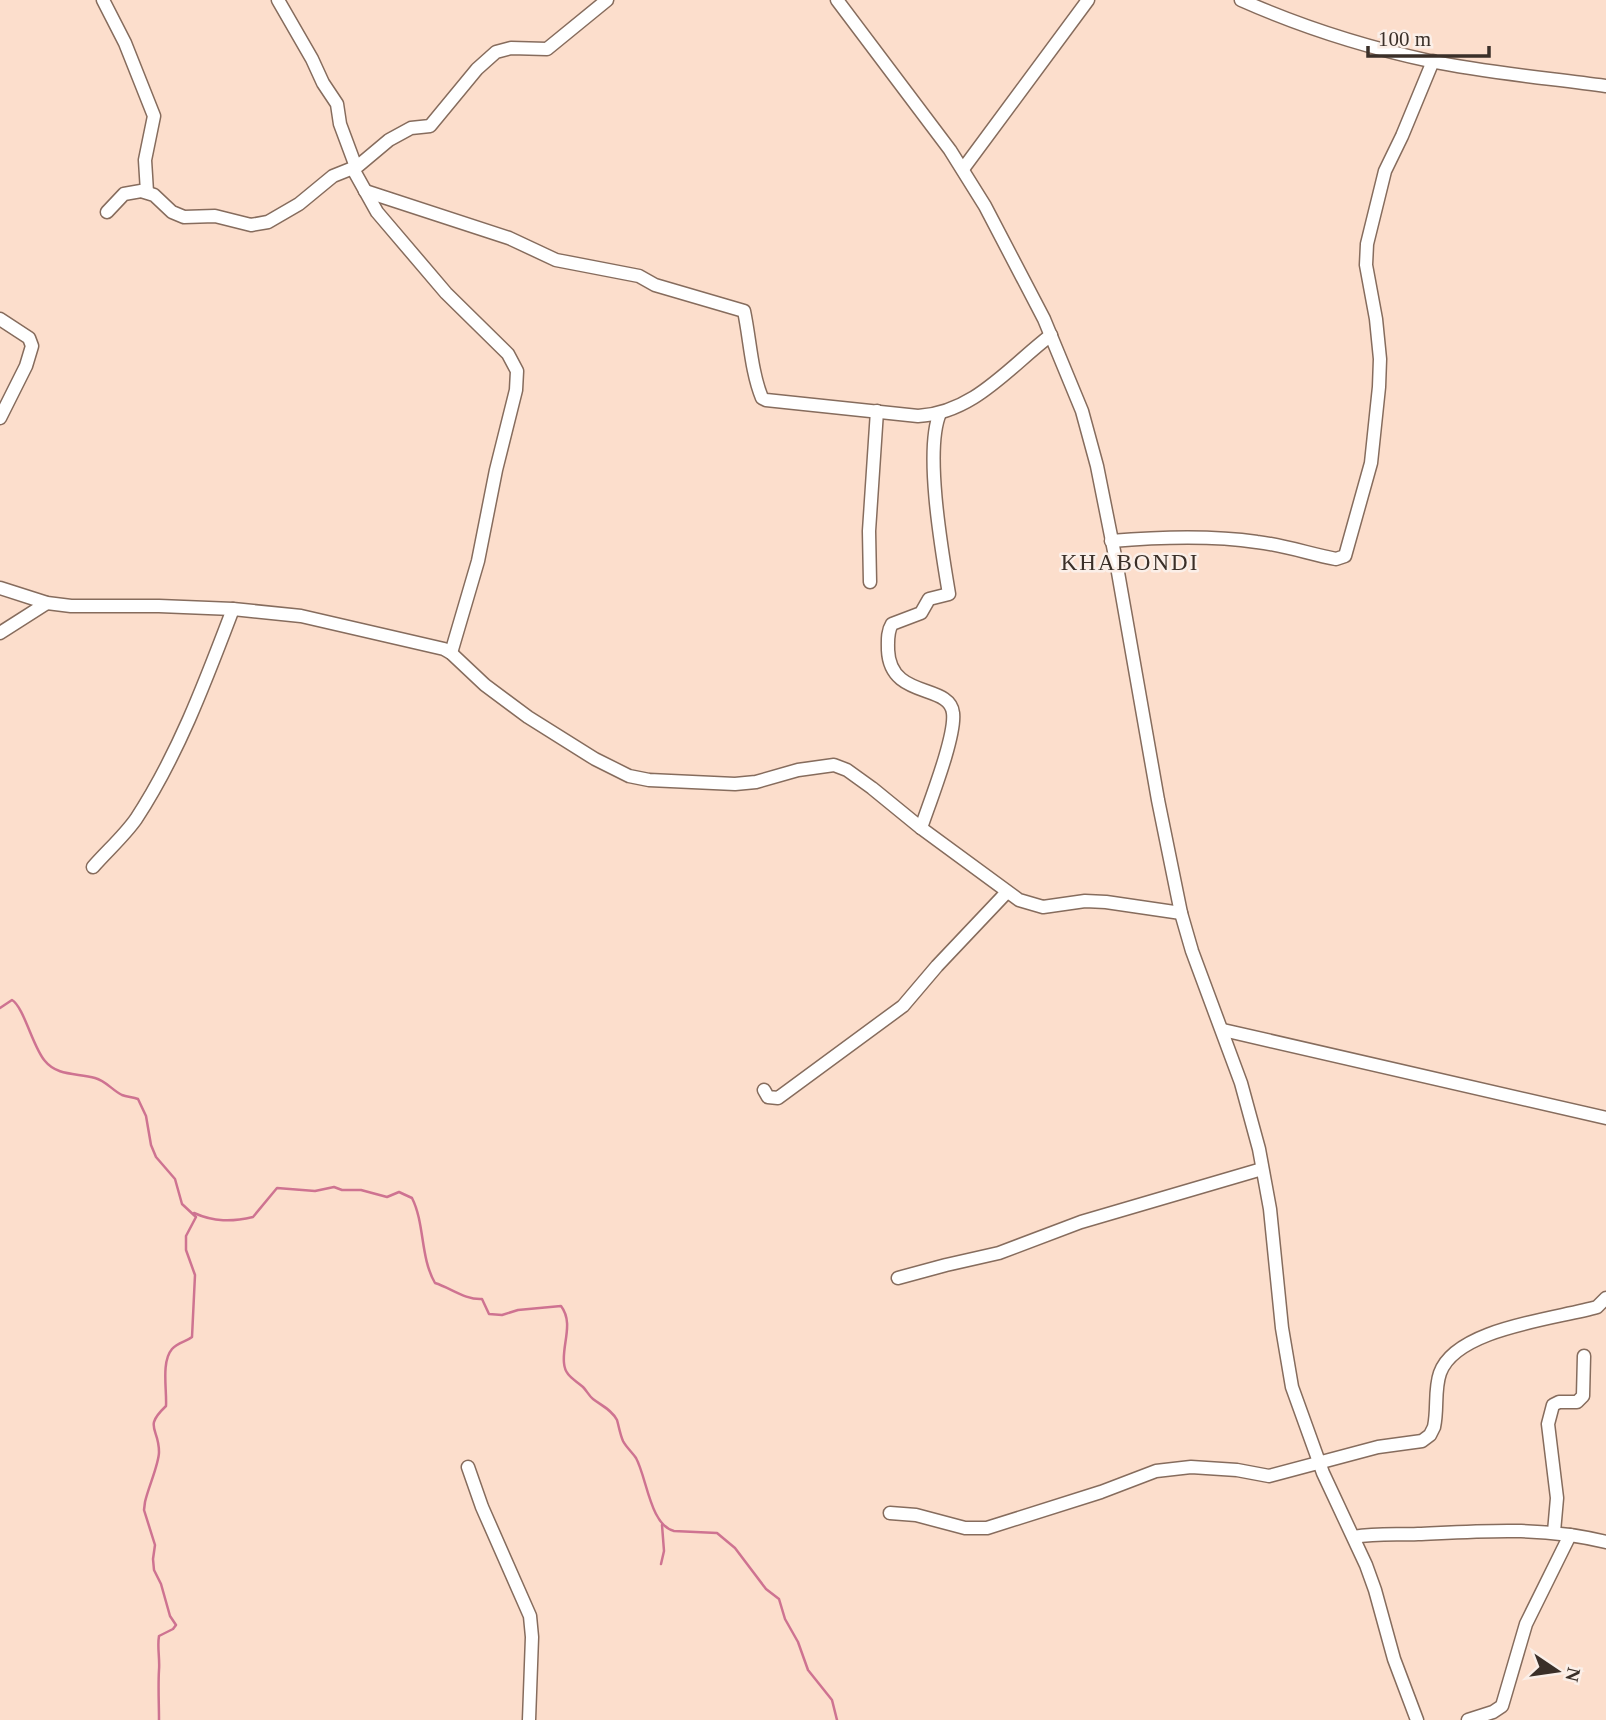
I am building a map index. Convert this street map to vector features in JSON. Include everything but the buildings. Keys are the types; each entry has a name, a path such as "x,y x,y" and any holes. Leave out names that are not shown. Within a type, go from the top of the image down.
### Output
{"street":[{"path":"103,0 125,43 154,116 145,160 147,192"},
{"path":"278,0 337,104 340,124 355,168 377,212 446,293 508,354 517,371 516,390 496,470 478,561 451,653"},
{"path":"107,212 124,194 147,192 177,215 215,216 251,225 272,220 309,197 334,176 355,168 389,140 411,128 430,126 477,69 496,52 511,48 547,49 607,0"},
{"path":"837,0 963,169 1001,235 1051,335 1087,427 1181,913 1248,1108 1262,1169 1272,1228 1288,1374 1303,1422 1375,1590 1394,1659 1417,1720"},
{"path":"963,169 1088,0"},
{"path":"1241,0 1341,38 1433,61 1606,86"},
{"path":"1111,541 1220,539 1271,544 1336,559 1345,556 1371,463 1380,387 1376,319 1366,265 1367,244 1385,171 1433,61"},
{"path":"365,191 496,234 556,260 639,276 655,285 744,311 747,338 763,399 918,415 940,413 985,391 1051,335"},
{"path":"0,319 29,338 32,346 26,366 0,418"},
{"path":"870,582 869,531 877,411"},
{"path":"921,828 947,749 953,712 949,702 894,674 889,664 888,634 894,623 921,613 929,599 949,594 942,554 934,448 935,425 940,413"},
{"path":"0,588 47,603 79,607 233,609 301,616 451,653 485,685 527,717 595,760 629,776 645,780 735,784 756,782 810,767 834,765 872,788 921,828 1019,900 1038,906 1106,901 1181,913"},
{"path":"0,633 47,603"},
{"path":"93,867 127,831 155,788 191,712 233,609"},
{"path":"765,1090 768,1097 778,1098 893,1015 1007,892"},
{"path":"1223,1030 1606,1118"},
{"path":"898,1278 999,1253 1081,1222 1262,1169"},
{"path":"890,1513 916,1515 965,1528 987,1528 1101,1492 1156,1471 1191,1467 1237,1470 1269,1476 1371,1448 1422,1440 1430,1435 1434,1427 1440,1372 1452,1355 1464,1346 1503,1329 1597,1307 1606,1298"},
{"path":"1554,1532 1557,1498 1548,1420 1553,1405 1559,1402 1577,1402 1582,1397 1584,1356"},
{"path":"468,1467 482,1507 530,1616 532,1637 528,1720"},
{"path":"1354,1537 1379,1533 1483,1530 1554,1532 1606,1542"},
{"path":"1468,1720 1493,1712 1502,1706 1526,1624 1570,1535"}],"waterway":[{"path":"0,1008 12,1000 16,1004 36,1047 50,1066 61,1072 99,1079 122,1095 138,1099 146,1116 156,1157 175,1179 182,1204 196,1217 186,1236 186,1250 195,1275 192,1337 174,1347 167,1361 166,1406 154,1424 159,1457 144,1510 155,1545 154,1570 170,1616 176,1625 159,1636 159,1720"},
{"path":"194,1213 223,1220 253,1217 277,1188 315,1191 334,1187 387,1197 399,1192 412,1198 416,1208 427,1262 435,1283 464,1296 482,1299 489,1314 502,1315 518,1310 561,1306 567,1319 564,1356 566,1371 617,1420 623,1441 640,1467 659,1520 674,1531 717,1533 735,1548 766,1589 779,1599 808,1670 832,1700 837,1720"},
{"path":"661,1564 664,1551 662,1525"}],"district":[{"name":"KHABONDI","path":"1130,562"}]}
